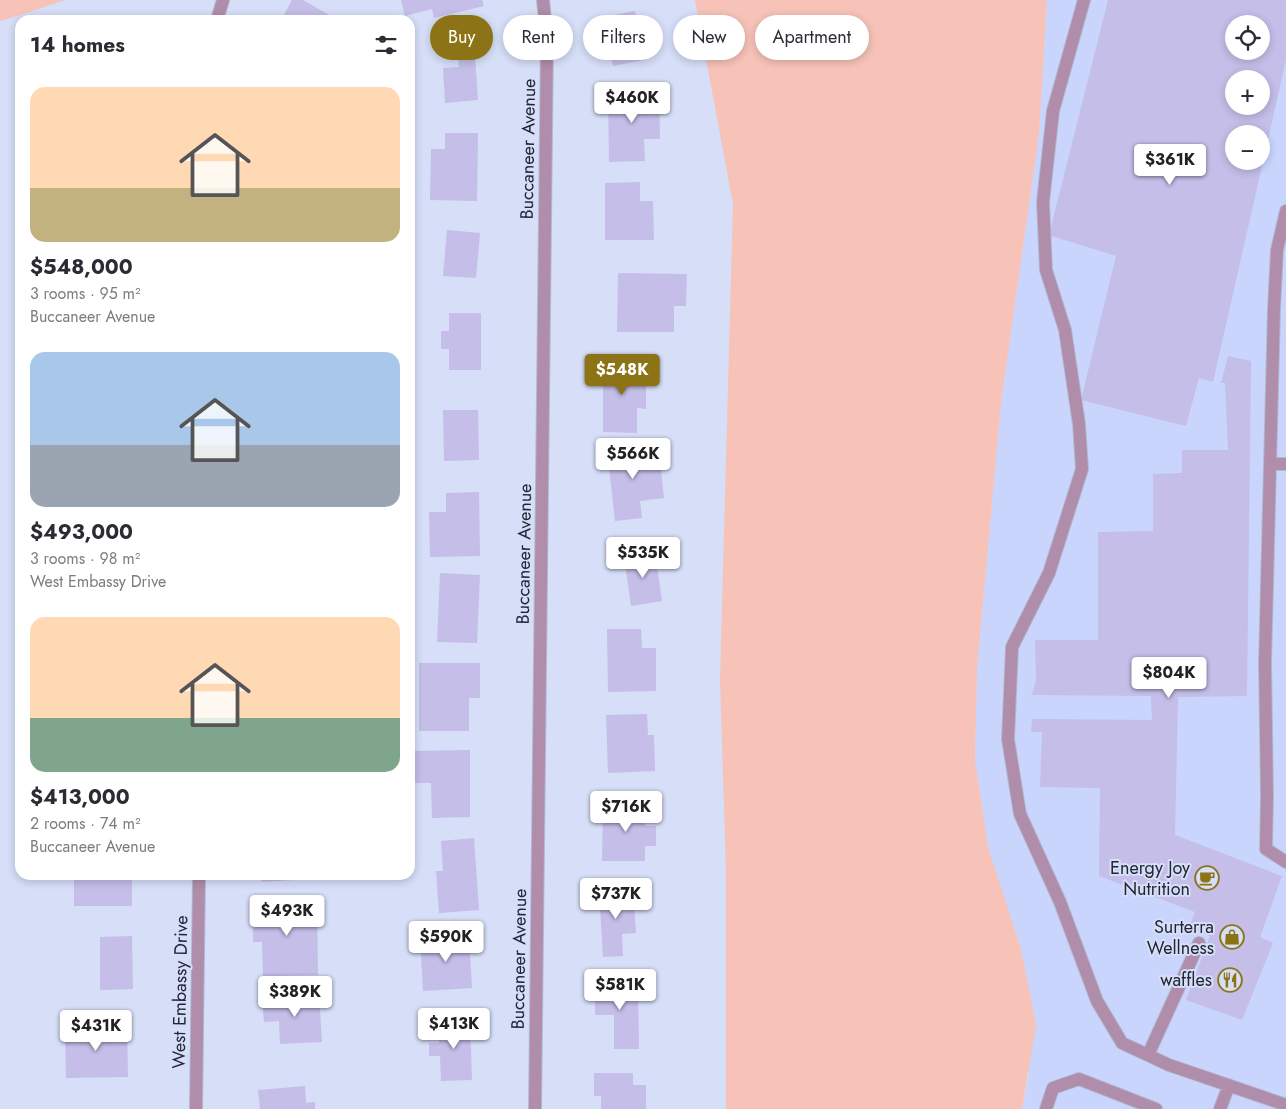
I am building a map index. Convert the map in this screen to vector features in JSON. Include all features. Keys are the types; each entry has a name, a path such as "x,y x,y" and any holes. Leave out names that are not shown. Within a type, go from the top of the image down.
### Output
{"street":[{"path":"219,15 224,0"},
{"name":"Buccaneer Avenue","path":"535,1109 547,40 543,0"},
{"path":"1084,0 1053,111 1043,202 1046,270 1064,330 1079,424 1082,469 1049,573 1012,647 1008,739 1020,814 1060,902 1097,1001 1122,1043 1169,1065 1286,1105"},
{"path":"1286,215 1277,250 1273,338 1266,663 1266,849 1286,862"},
{"path":"1273,338 1286,338"},
{"path":"1270,464 1286,464"},
{"name":"West Embassy Drive","path":"196,1109 199,880"},
{"path":"1148,1055 1199,943"},
{"path":"1046,1109 1053,1088 1079,1079 1156,1109"},
{"path":"1220,1109 1229,1085"}],"shaded area":[{"path":"0,0 65,0 15,15 0,21"},
{"path":"695,0 1047,0 1039,133 1001,403 977,669 975,760 988,847 1021,949 1036,1025 1022,1109 726,1109 726,870 720,680 733,204 706,60 745,60 745,15 698,15"},
{"path":"1047,0 1286,0 1286,1109 1022,1109 1029,1075 1021,949 988,847 975,760 977,669 1001,403 1039,133"}],"building":[{"path":"292,0 303,0 329,15 284,15"},
{"path":"401,0 482,0 484,6 446,15 433,15 432,9 405,15"},
{"path":"1108,0 1286,0 1286,60 1270,131 1270,125 1225,125 1225,170 1261,170 1213,382 1199,378 1186,426 1081,400 1116,256 1049,235"},
{"path":"635,11 636,15 614,15"},
{"path":"458,60 475,60 478,100 445,103 443,68 459,67"},
{"path":"612,60 645,60 613,66"},
{"path":"659,91 660,139 644,139 645,161 609,162 608,93"},
{"path":"445,133 478,133 477,201 430,200 431,149 445,149"},
{"path":"640,182 640,201 653,201 654,240 605,240 605,183"},
{"path":"447,230 480,233 476,278 443,276"},
{"path":"618,273 687,274 686,306 674,306 674,332 617,332"},
{"path":"449,313 481,313 481,370 449,370 449,349 441,349 441,331 449,331"},
{"path":"1228,356 1251,361 1247,696 1178,697 1175,835 1282,876 1260,937 1273,943 1242,1020 1186,1000 1210,936 1189,928 1195,912 1099,876 1100,788 1040,787 1042,732 1031,732 1032,719 1152,720 1151,696 1032,695 1036,680 1035,640 1098,640 1098,532 1153,531 1153,474 1182,473 1182,450 1228,450 1225,383 1221,383"},
{"path":"603,359 637,359 637,383 646,383 646,409 637,408 637,433 603,432"},
{"path":"443,410 478,410 479,460 444,461"},
{"path":"648,445 650,461 660,460 664,498 640,501 642,518 615,521 607,449"},
{"path":"479,492 480,556 430,557 429,512 446,512 446,493"},
{"path":"655,552 662,601 631,606 624,556"},
{"path":"440,573 480,575 477,643 437,642"},
{"path":"607,629 641,629 642,648 656,648 656,691 608,692"},
{"path":"419,663 480,663 480,698 469,698 469,731 419,731"},
{"path":"647,714 648,735 654,735 655,771 608,773 606,715"},
{"path":"470,750 470,817 432,818 431,783 415,783 415,751"},
{"path":"603,804 646,805 645,826 656,826 656,846 645,846 645,861 602,861"},
{"path":"474,838 479,910 439,913 436,871 443,871 441,841"},
{"path":"74,880 132,880 132,906 74,906"},
{"path":"262,880 293,880 262,882"},
{"path":"633,889 636,933 622,934 623,956 603,957 599,891"},
{"path":"317,901 318,975 263,976 262,942 253,942 253,902"},
{"path":"469,935 472,988 423,991 420,937"},
{"path":"132,936 133,989 100,990 100,937"},
{"path":"638,982 639,1049 614,1049 614,1015 595,1015 595,983"},
{"path":"319,994 322,1042 280,1044 279,1021 264,1022 262,998"},
{"path":"470,1020 472,1080 441,1081 440,1056 429,1056 429,1043 439,1043 438,1021"},
{"path":"127,1027 128,1077 66,1078 65,1028"},
{"path":"594,1073 633,1073 633,1085 646,1085 646,1109 601,1109 601,1096 594,1096"},
{"path":"305,1086 306,1103 315,1102 315,1109 260,1109 258,1090"}],"place":[{"name":"Energy Joy Nutrition","path":"1207,878"},
{"name":"Surterra Wellness","path":"1232,937"},
{"name":"waffles","path":"1230,980"}]}
